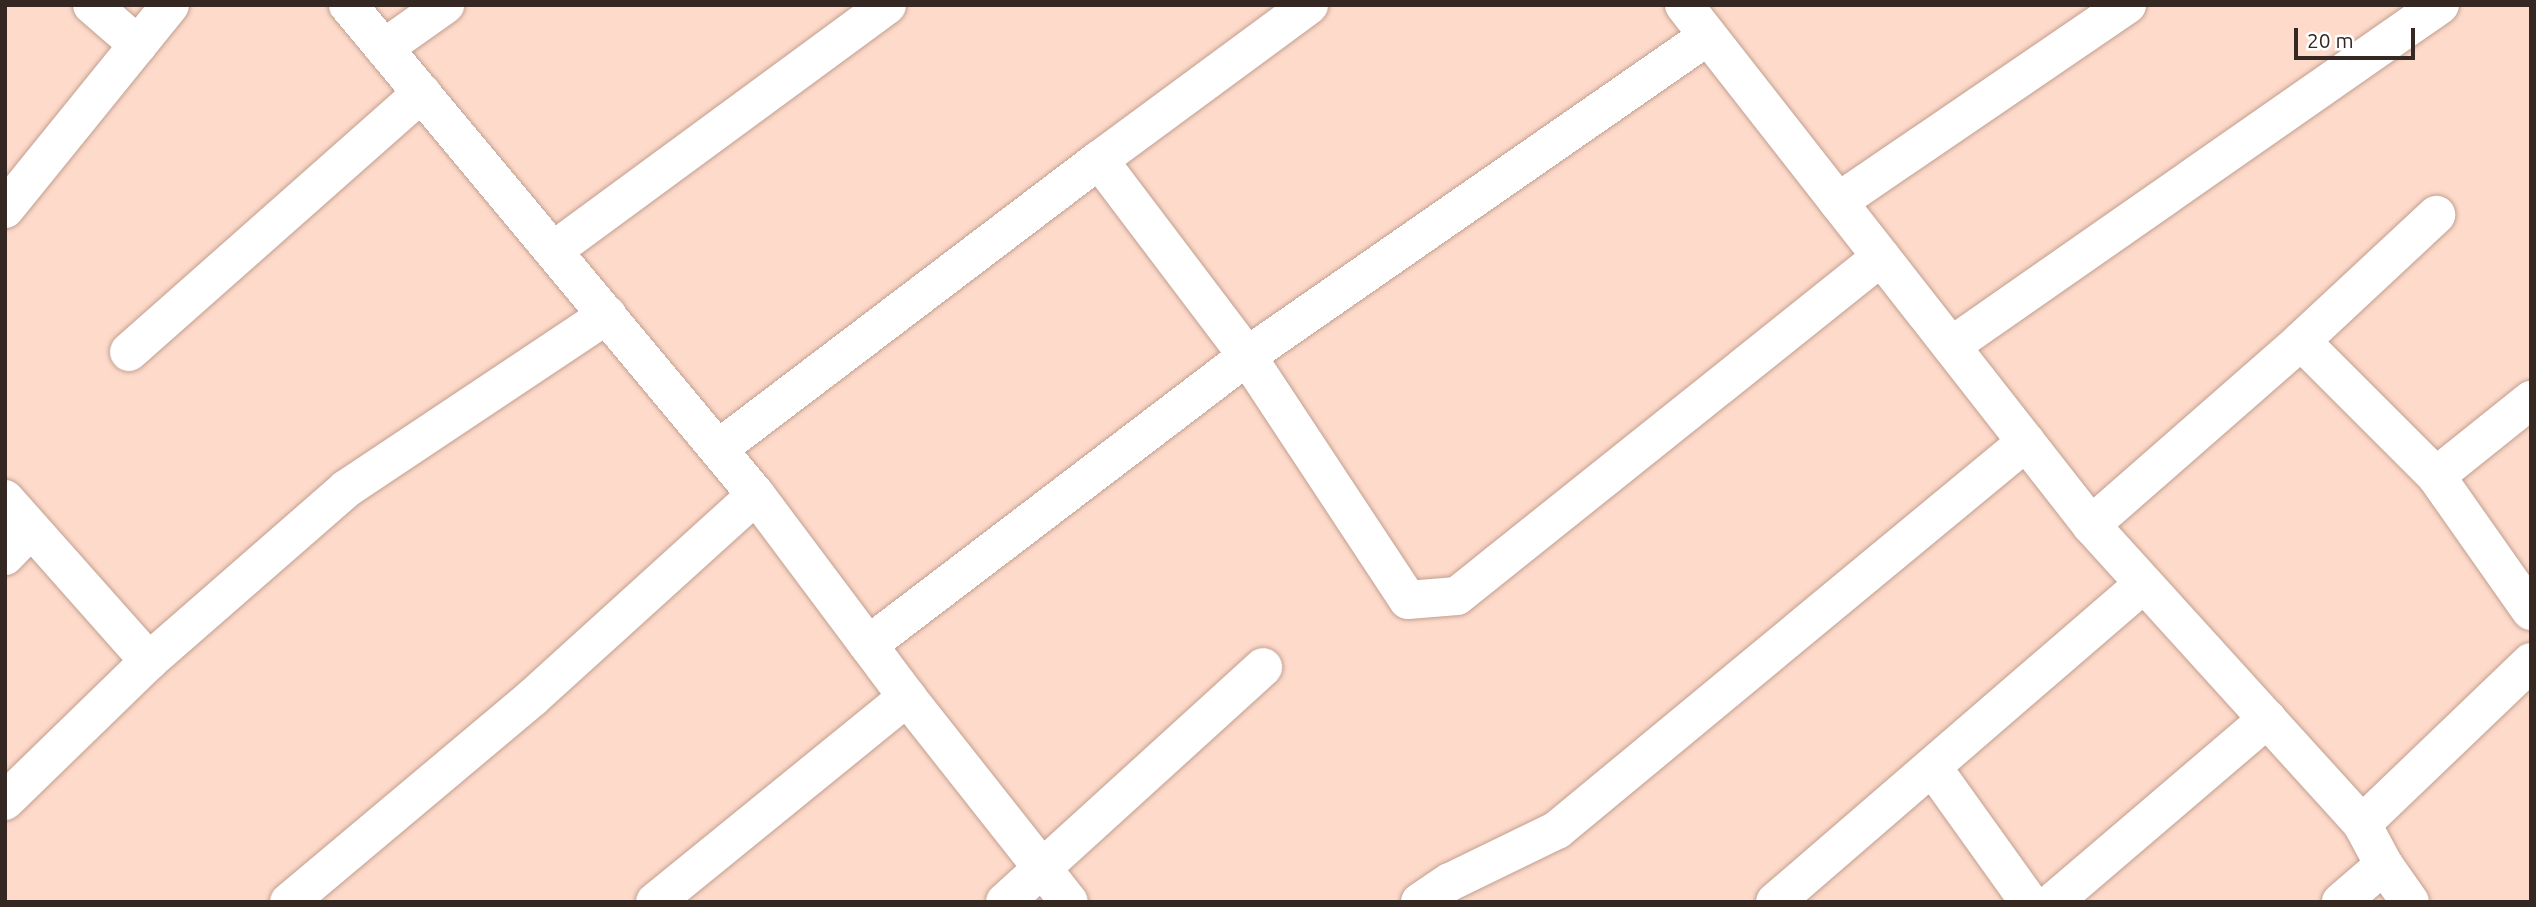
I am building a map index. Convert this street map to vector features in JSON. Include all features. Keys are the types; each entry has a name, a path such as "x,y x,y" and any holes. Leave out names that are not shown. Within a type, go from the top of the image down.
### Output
{"street":[{"path":"92,5 138,45"},
{"path":"5,209 170,5"},
{"path":"348,5 756,495 907,697 1069,902"},
{"path":"384,48 445,5"},
{"path":"554,250 887,5"},
{"path":"718,449 1099,160 1310,5"},
{"path":"1684,5 2091,525 2362,824 2384,865 2410,902"},
{"path":"1838,202 2127,5"},
{"path":"1951,346 2440,5"},
{"path":"868,645 1247,356 1708,36"},
{"path":"129,352 422,93"},
{"path":"1099,160 1247,356 1408,600 1457,596 1881,257"},
{"path":"2091,525 2301,341 2436,215"},
{"path":"5,801 149,661 346,488 607,315"},
{"path":"2301,341 2436,476 2531,611"},
{"path":"2436,476 2531,400"},
{"path":"1420,902 1450,882 1557,830 2026,442"},
{"path":"289,902 532,698 756,495"},
{"path":"5,499 149,661"},
{"path":"5,556 31,529"},
{"path":"1775,902 2144,584"},
{"path":"2362,824 2531,662"},
{"path":"1005,902 1044,870 1264,667"},
{"path":"655,902 907,697"},
{"path":"2053,902 2267,719"},
{"path":"1933,768 2029,902"},
{"path":"2341,902 2384,865"}]}
